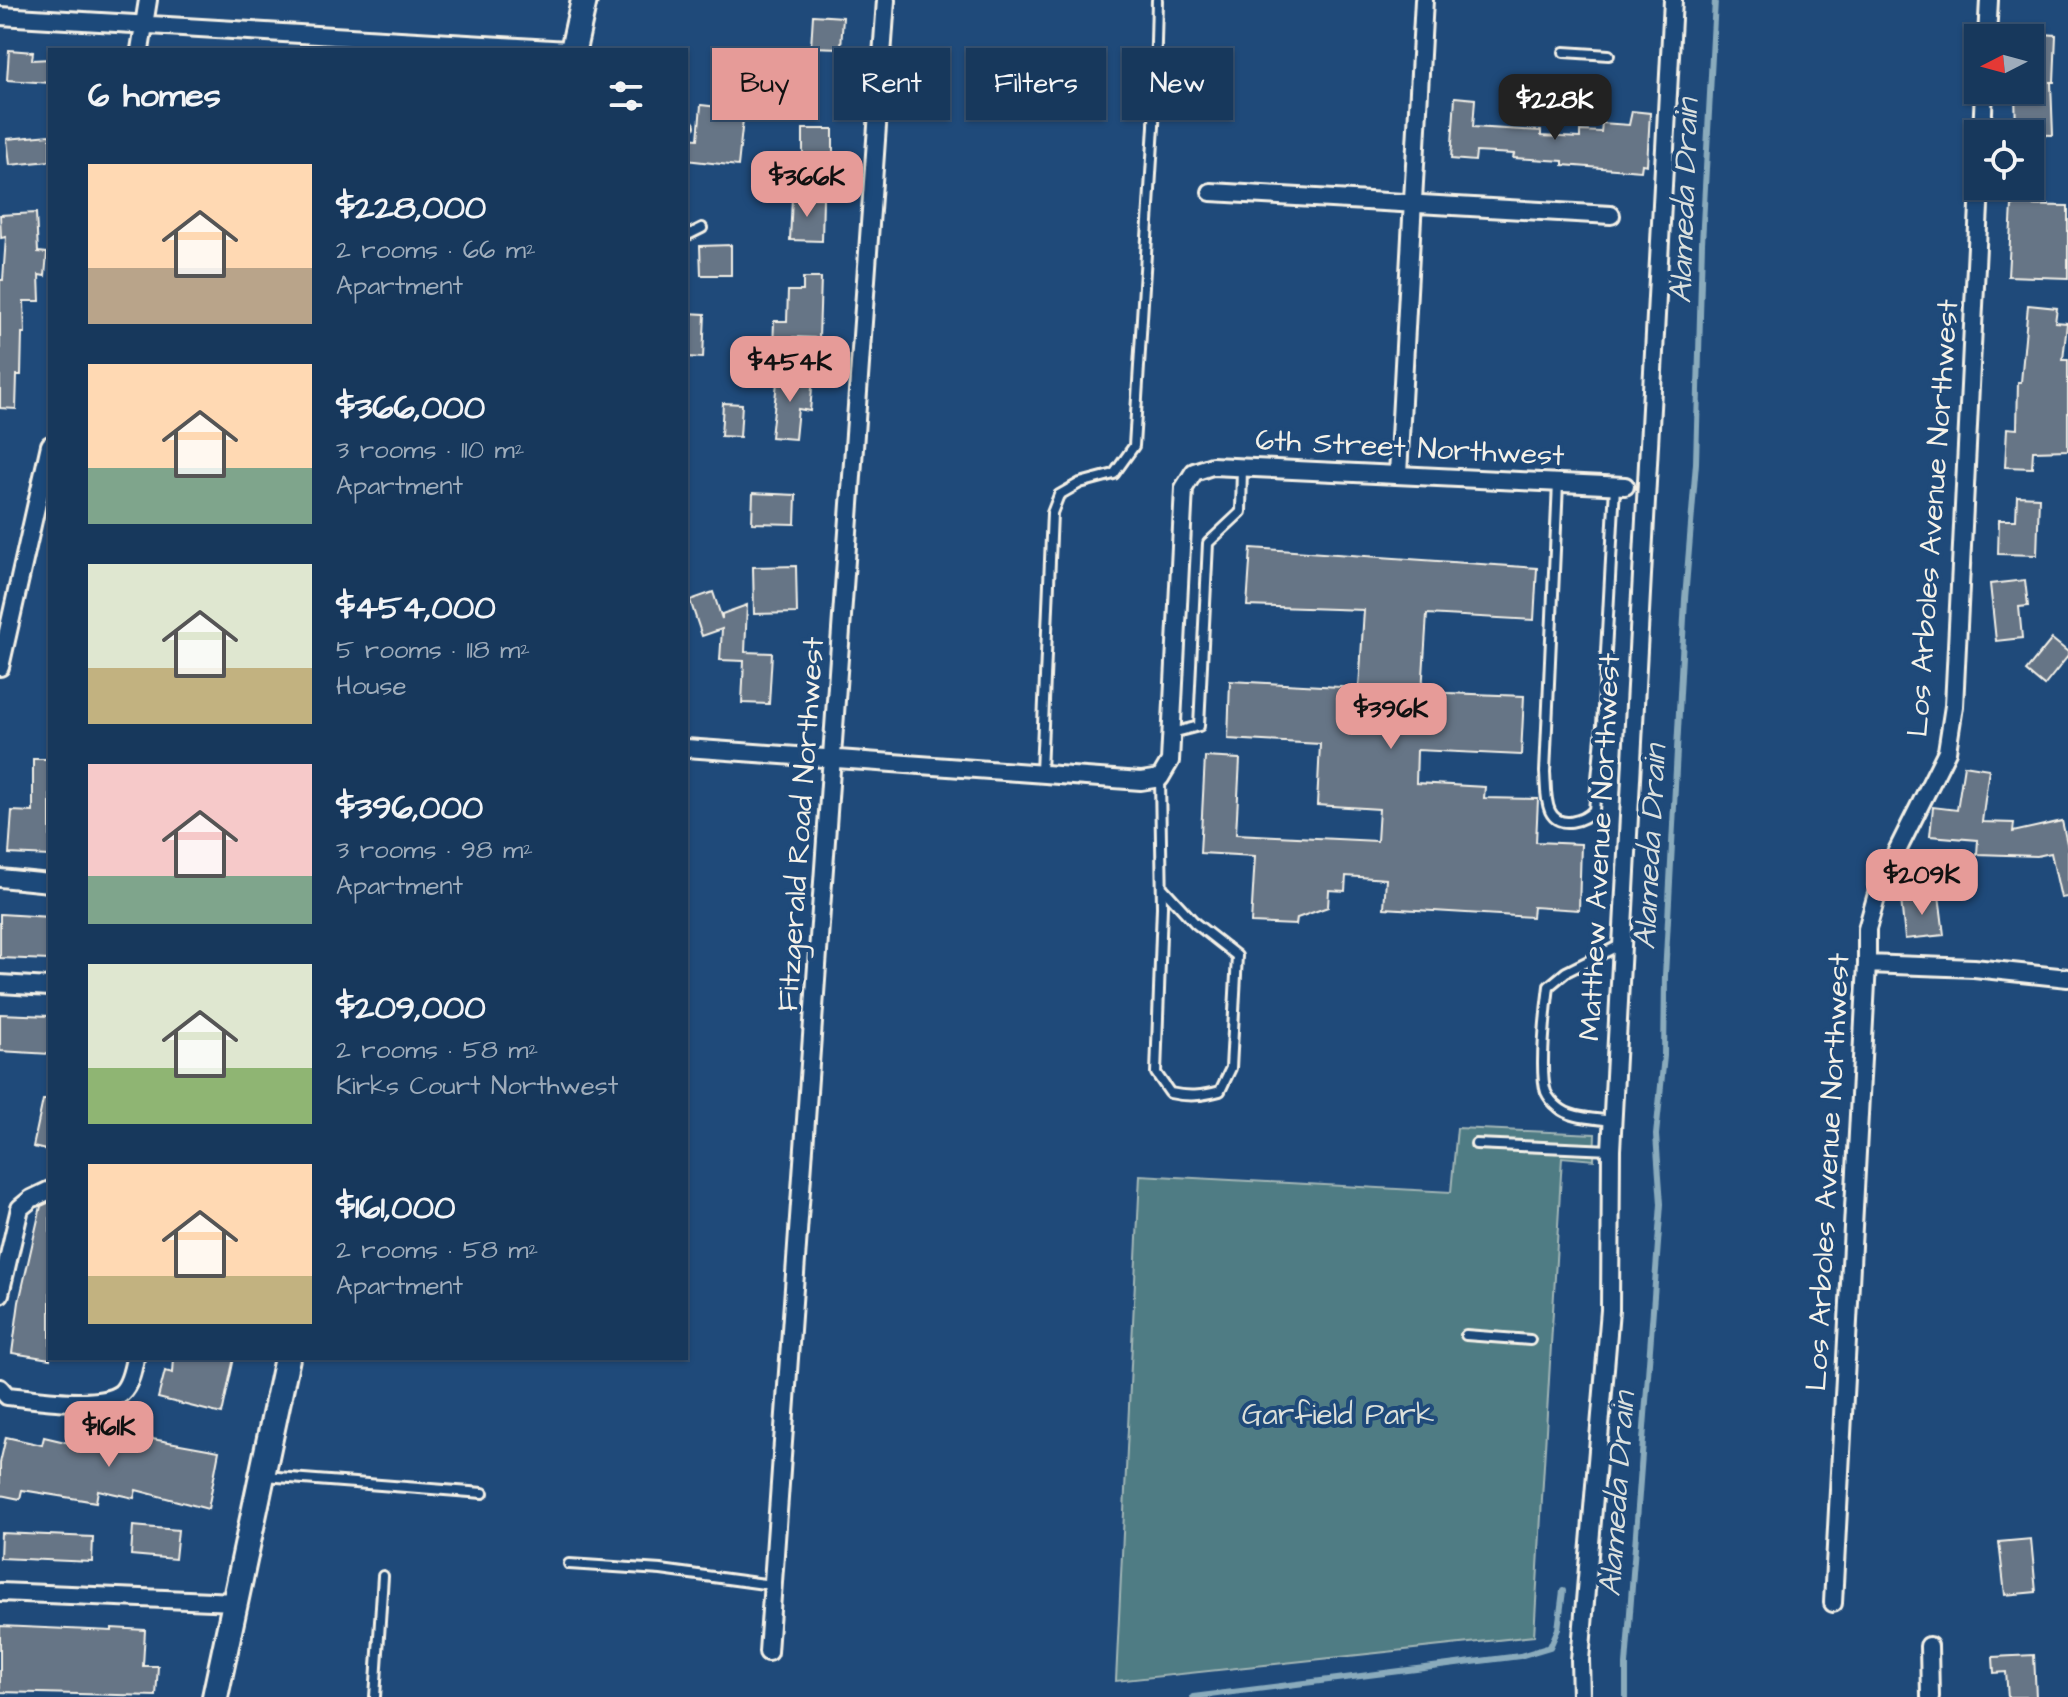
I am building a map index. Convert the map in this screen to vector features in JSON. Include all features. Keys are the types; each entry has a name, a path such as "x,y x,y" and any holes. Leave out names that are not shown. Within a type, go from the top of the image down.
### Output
{"main road":[{"path":"572,48 584,0"},
{"path":"215,1697 287,1360"}],"street":[{"path":"140,48 148,0"},
{"name":"Fitzgerald Road Northwest","path":"768,1652 886,0"},
{"path":"1398,474 1424,0"},
{"name":"Matthew Avenue Northwest","path":"1581,1697 1580,1660 1610,1310 1611,1150 1673,0"},
{"path":"1988,24 1989,0"},
{"path":"0,16 536,48"},
{"path":"1211,192 1611,215"},
{"name":"Los Arboles Avenue Northwest","path":"1833,1603 1867,929 1879,887 1947,751 1954,706 1979,200"},
{"path":"0,667 3,639 48,453"},
{"name":"6th Street Northwest","path":"1171,733 1184,488 1194,472 1212,466 1620,486"},
{"path":"688,748 1141,781 1160,778 1170,761 1171,733"},
{"path":"0,878 48,883"},
{"path":"1867,964 1974,968 2068,978"},
{"path":"0,984 48,987"},
{"path":"0,1294 20,1208 48,1191"},
{"path":"0,1388 7,1396 92,1401 122,1392 135,1360"},
{"path":"0,1592 235,1602"},
{"path":"1929,1646 1930,1697"}],"lane":[{"path":"1041,772 1052,513 1059,495 1080,483 1114,474 1134,446 1154,126 1157,0"},
{"path":"1564,52 1609,55"},
{"path":"688,235 702,228"},
{"path":"1171,733 1199,726 1208,543 1241,512 1242,467"},
{"path":"1558,482 1545,772 1549,810 1555,818 1577,822 1594,810 1620,486"},
{"path":"1160,778 1161,998 1156,1073 1170,1093 1204,1095 1220,1091 1231,1068 1237,956 1195,923 1162,887"},
{"path":"1613,1121 1574,1115 1558,1108 1546,1094 1547,1006 1549,986 1566,972 1622,944"},
{"path":"1476,1144 1611,1150"},
{"path":"1466,1335 1530,1340"},
{"path":"262,1476 483,1493"},
{"path":"569,1564 661,1570 773,1585"},
{"path":"375,1697 383,1576"}],"green space":[{"name":"Garfield Park","path":"1457,1128 1595,1134 1594,1160 1562,1157 1534,1636 1116,1681 1140,1175 1451,1192"}],"building":[{"path":"813,15 843,17 841,48 811,47"},
{"path":"2044,34 2056,35 2054,82 2051,82 2053,135 2044,135 2044,120 2016,120 2015,104 2044,104"},
{"path":"9,50 33,52 32,60 48,59 48,83 7,80"},
{"path":"1455,97 1475,99 1473,127 1541,131 1541,136 1580,138 1580,131 1601,132 1602,123 1629,125 1632,111 1650,113 1647,165 1642,164 1641,171 1563,165 1563,161 1476,152 1475,161 1451,159"},
{"path":"701,105 712,106 712,120 743,120 738,166 688,160 688,138 698,139"},
{"path":"803,129 833,129 833,156 803,155"},
{"path":"48,135 48,161 10,165 7,139"},
{"path":"792,197 823,198 822,241 790,240"},
{"path":"2012,205 2068,206 2068,278 2008,276"},
{"path":"36,213 38,252 47,253 45,276 39,275 40,301 24,301 25,333 22,333 21,375 17,375 16,409 0,408 0,280 3,280 6,237 1,238 0,215"},
{"path":"731,245 731,275 701,275 700,246"},
{"path":"803,278 821,278 819,338 793,337 792,351 773,350 774,321 787,321 788,291 803,291"},
{"path":"2028,305 2057,308 2055,322 2067,323 2063,360 2068,360 2068,450 2033,451 2032,468 2005,467 2007,428 2017,429 2018,382 2021,382"},
{"path":"688,313 705,314 703,358 688,357"},
{"path":"778,373 813,377 810,411 798,409 795,439 771,437"},
{"path":"723,403 742,404 740,437 721,436"},
{"path":"753,493 796,495 795,524 752,523"},
{"path":"2017,496 2039,497 2037,555 1998,554 1999,520 2016,520"},
{"path":"1251,548 1537,568 1534,620 1427,614 1422,692 1524,696 1521,755 1417,750 1416,783 1485,787 1484,798 1538,799 1536,842 1581,844 1579,910 1533,907 1532,917 1384,908 1386,879 1346,876 1345,891 1329,890 1328,907 1297,918 1296,925 1251,923 1255,856 1200,853 1205,757 1240,759 1236,834 1377,841 1379,809 1317,805 1320,744 1228,739 1230,681 1359,688 1364,610 1247,606"},
{"path":"796,566 797,613 754,614 753,567"},
{"path":"2025,580 2028,606 2019,607 2022,638 1996,641 1990,584"},
{"path":"713,592 722,619 722,614 747,605 745,652 772,653 769,704 742,703 744,661 720,660 722,629 702,636 690,600"},
{"path":"2052,639 2068,652 2068,656 2044,686 2026,671"},
{"path":"33,759 48,759 48,856 9,854 12,811 33,812"},
{"path":"1964,765 1989,769 1982,822 2014,823 2013,832 2062,821 2068,848 2068,897 2061,898 2051,853 2037,856 1977,854 1978,840 1930,836 1933,807 1957,810"},
{"path":"1939,895 1944,935 1905,939 1901,899"},
{"path":"0,914 48,917 48,960 0,958"},
{"path":"0,1014 48,1016 48,1054 0,1051"},
{"path":"43,1100 48,1100 48,1151 33,1147"},
{"path":"48,1203 48,1359 12,1353 19,1302 41,1206"},
{"path":"174,1360 234,1360 222,1414 158,1398 165,1371 173,1373"},
{"path":"119,1433 219,1451 208,1509 136,1490 134,1498 98,1490 96,1502 22,1490 20,1499 0,1495 0,1463 6,1437 42,1445 44,1437 78,1445 79,1440 116,1447"},
{"path":"133,1526 178,1530 175,1559 131,1555"},
{"path":"1,1533 93,1537 92,1562 0,1558"},
{"path":"2031,1539 2036,1592 2005,1595 1999,1542"},
{"path":"0,1626 145,1630 143,1666 158,1666 156,1696 0,1692"},
{"path":"2034,1655 2036,1697 2008,1697 2006,1672 1994,1673 1993,1657"}],"waterway":[{"name":"Alameda Drain","path":"1626,1697 1661,1204 1656,1135 1664,1056 1665,976 1685,599 1696,463 1702,243 1715,0"},
{"path":"1193,1697 1520,1656 1550,1647 1558,1629 1563,1591"}]}
